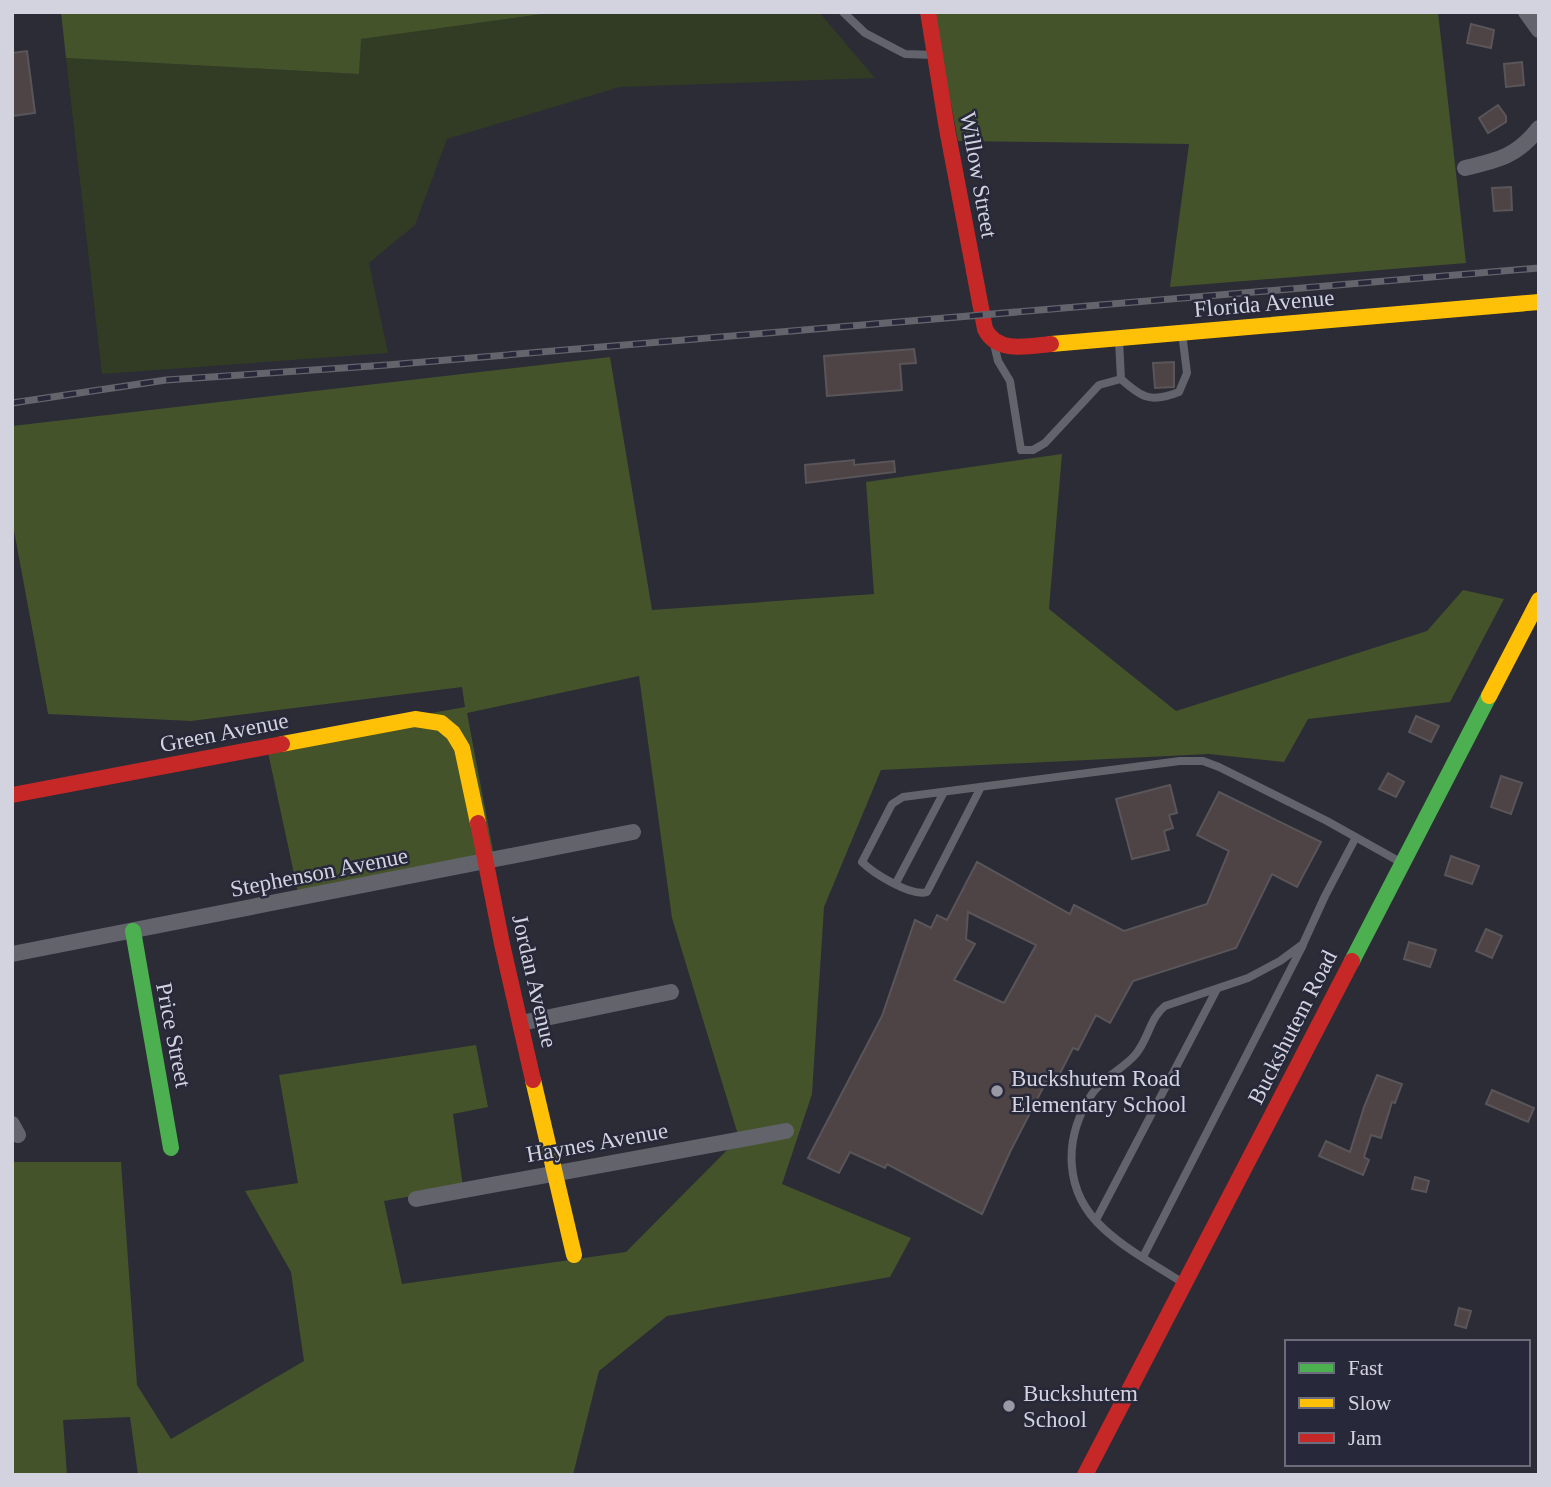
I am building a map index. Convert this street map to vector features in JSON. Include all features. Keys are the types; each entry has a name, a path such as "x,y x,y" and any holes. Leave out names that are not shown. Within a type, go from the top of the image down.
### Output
{"street":[{"name":"Willow Street","path":"928,12 981,315 988,337 994,343"},
{"path":"1526,12 1539,30"},
{"path":"1465,168 1511,155 1539,128"},
{"name":"Florida Avenue","path":"994,343 1012,346 1539,302"},
{"name":"Buckshutem Road","path":"1085,1475 1539,600"},
{"name":"Green Avenue","path":"12,794 415,719 432,719 444,723"},
{"name":"Jordan Avenue","path":"444,723 458,738 466,757 485,862 574,1255"},
{"name":"Stephenson Avenue","path":"12,954 633,832"},
{"name":"Price Street","path":"133,931 172,1148"},
{"path":"521,1023 671,992"},
{"name":"Haynes Avenue","path":"416,1199 786,1131"}],"lane":[{"path":"843,12 865,33 905,54 935,55"},
{"path":"1119,337 1121,379 1139,395 1164,398 1179,392 1187,373 1182,332"},
{"path":"994,343 998,361 1010,381 1021,450 1033,450 1045,443 1099,385 1121,379"},
{"path":"981,787 927,891 912,891 873,873 862,862 892,804 903,797 1180,761 1203,761 1327,821 1402,863"},
{"path":"896,883 944,792"},
{"path":"1143,1257 1356,837"},
{"path":"1184,1284 1103,1228 1082,1201 1070,1168 1075,1130 1093,1092 1135,1055 1155,1014 1165,1006 1248,978 1280,961 1303,944"},
{"path":"1096,1220 1217,989"}],"green space":[{"path":"61,12 557,12 361,39 359,74 66,58"},
{"path":"557,12 819,12 875,78 620,87 447,139 415,225 369,263 388,353 102,374 66,58 359,74 360,39"},
{"path":"934,12 1438,12 1466,263 1170,287 1189,144 958,141"},
{"path":"610,357 652,610 874,594 866,482 1062,454 1049,609 1176,711 1427,631 1463,590 1504,599 1450,702 1308,719 1284,762 1209,754 881,770 824,907 812,1094 782,1184 911,1238 890,1277 667,1316 599,1371 573,1475 138,1475 130,1417 63,1420 67,1475 12,1475 12,1162 121,1162 137,1385 171,1439 304,1361 291,1272 245,1191 298,1183 279,1075 476,1045 488,1107 453,1114 463,1187 384,1201 402,1284 626,1252 739,1138 672,918 639,676 467,713 495,861 299,897 266,743 465,707 462,687 191,721 48,714 12,520 12,426"}],"building":[{"path":"1471,24 1494,30 1491,48 1467,43"},
{"path":"27,51 35,113 12,116 12,53"},
{"path":"1522,62 1524,85 1506,87 1504,64"},
{"path":"1498,105 1506,116 1506,122 1488,133 1479,118"},
{"path":"1511,187 1512,210 1494,211 1492,188"},
{"path":"914,349 916,363 900,364 902,390 827,396 824,356"},
{"path":"1174,362 1174,387 1155,388 1153,363"},
{"path":"854,460 854,465 894,461 895,472 806,483 805,465"},
{"path":"1416,716 1439,726 1431,742 1409,732"},
{"path":"1388,773 1404,782 1396,797 1379,789"},
{"path":"1501,776 1522,783 1511,814 1491,807"},
{"path":"1170,785 1177,813 1169,815 1173,828 1164,831 1169,850 1132,859 1116,799"},
{"path":"1219,792 1321,842 1297,887 1272,874 1236,948 1133,981 1110,1023 1096,1015 1078,1050 1073,1048 1055,1083 1048,1078 982,1214 887,1164 885,1168 850,1152 839,1173 808,1158 882,1016 915,920 931,928 937,915 947,920 977,862 1070,914 1074,905 1124,931 1207,904 1229,851 1197,835","holes":["968,912 1036,945 1004,1003 954,980 975,944 966,939"]},
{"path":"1451,856 1479,866 1472,884 1445,875"},
{"path":"1486,929 1502,936 1492,958 1476,951"},
{"path":"1409,942 1436,950 1430,967 1404,959"},
{"path":"1377,1075 1402,1084 1395,1103 1392,1102 1381,1138 1371,1135 1364,1157 1369,1160 1363,1175 1319,1156 1326,1141 1350,1152"},
{"path":"1492,1090 1534,1108 1528,1122 1486,1104"},
{"path":"1415,1177 1429,1181 1426,1192 1412,1189"},
{"path":"1459,1308 1471,1311 1466,1328 1455,1325"}],"railway":[{"path":"12,403 166,380 387,365 1539,268"}],"traffic: fast":[{"path":"1352,961 1489,696"},
{"path":"133,931 171,1148"}],"traffic: slow":[{"path":"1051,344 1539,302"},
{"path":"1489,696 1539,600"},
{"path":"282,744 415,719 441,723 453,733 462,748 478,823"},
{"path":"533,1080 574,1255"}],"traffic: jam":[{"path":"928,12 985,329 990,337 1005,345 1024,347 1051,344"},
{"path":"12,795 282,744"},
{"path":"478,823 533,1080"},
{"path":"1085,1475 1352,961"}],"place":[{"name":"Buckshutem Road Elementary School","path":"997,1091"},
{"name":"Buckshutem School","path":"1009,1406"}]}
